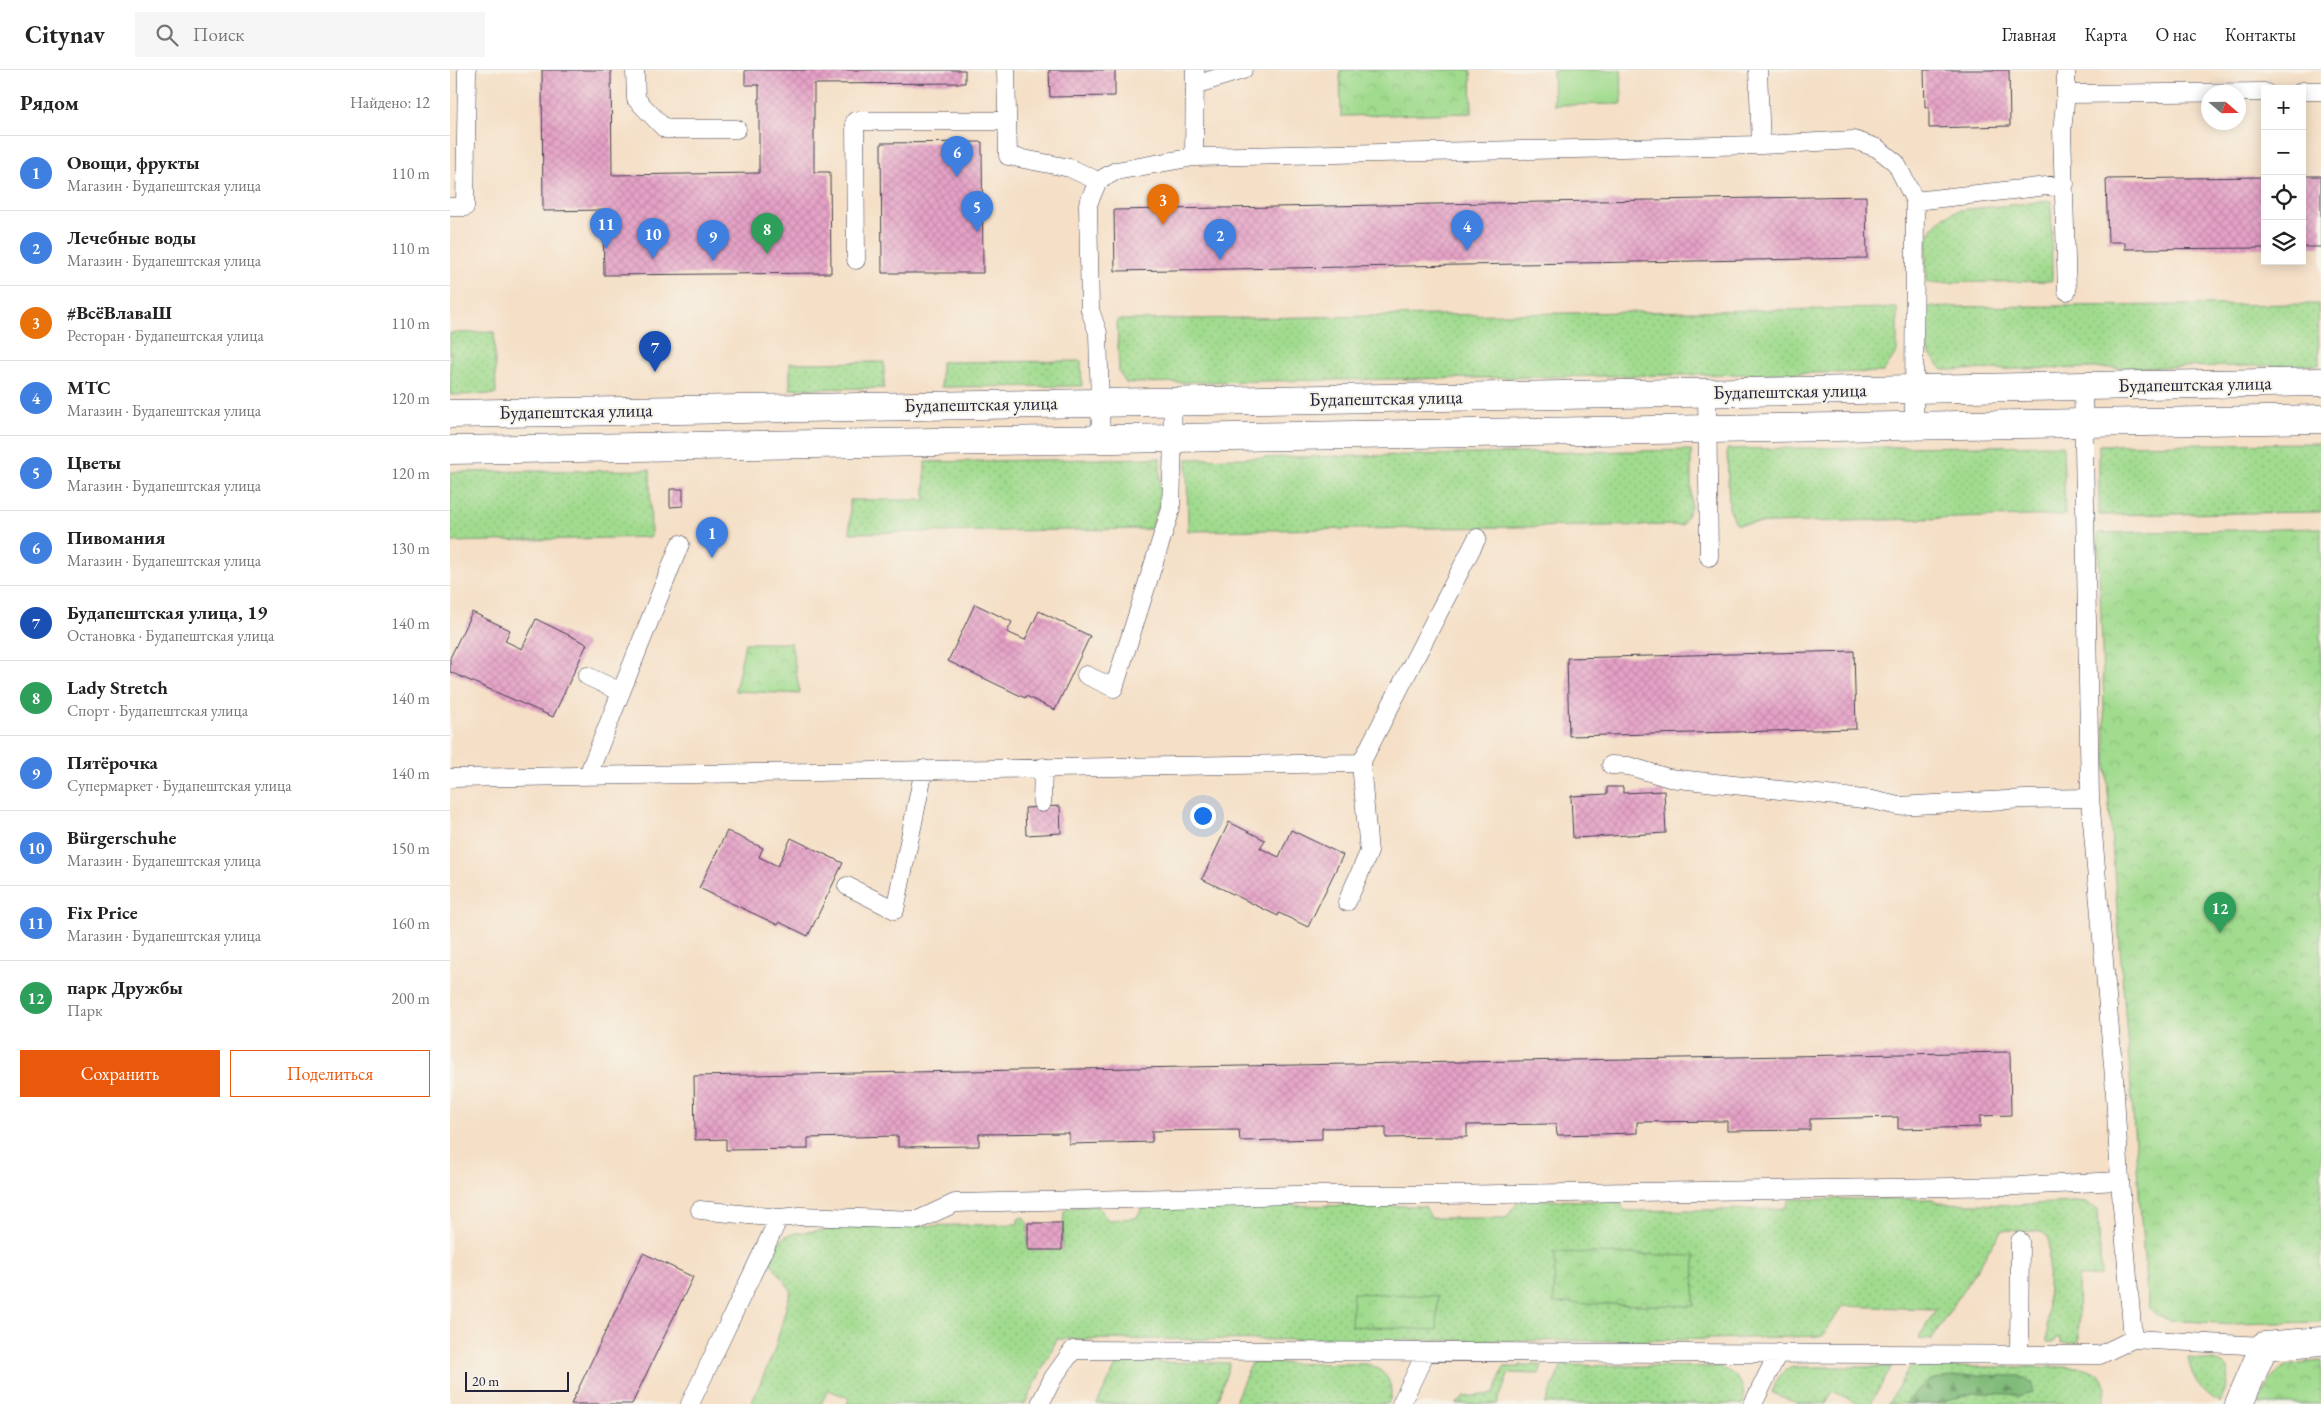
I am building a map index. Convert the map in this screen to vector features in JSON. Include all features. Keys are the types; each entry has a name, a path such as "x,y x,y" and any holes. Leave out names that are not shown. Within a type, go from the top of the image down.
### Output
{"street":[{"name":"Будапештская улица","path":"450,414 2321,382"},
{"name":"Будапештская улица","path":"450,450 2321,418"},
{"path":"2239,1404 2264,1346 2321,1341"}],"lane":[{"path":"450,207 466,207 467,70"},
{"path":"635,70 636,99 665,129 737,129"},
{"path":"1006,70 1008,156 1070,168 1098,181"},
{"path":"1194,157 1195,77 1243,70"},
{"path":"1758,70 1761,144"},
{"path":"2066,70 2066,94 2062,131 2067,291"},
{"path":"2306,92 2321,91"},
{"path":"2066,94 2261,92"},
{"path":"856,260 855,121 1007,122"},
{"path":"1101,439 1098,333 1090,310 1088,204 1098,181 1116,171 1194,157 1761,144 1854,140 1876,148 1896,163 1915,201 1914,426"},
{"path":"1915,201 2065,184"},
{"path":"2083,386 2090,798 2114,1077 2120,1181 2133,1339"},
{"path":"1707,392 1709,557"},
{"path":"1086,675 1114,688 1171,510 1174,438 1172,401"},
{"path":"1347,902 1369,852 1361,763 1477,538"},
{"path":"588,775 680,544"},
{"path":"587,676 621,692"},
{"path":"450,778 1361,763"},
{"path":"1611,765 1629,766 1669,778 1874,800 1898,806 2025,799 2090,798"},
{"path":"1042,767 1042,803"},
{"path":"847,886 895,910 924,769"},
{"path":"700,1210 779,1218 800,1216 918,1220 955,1202 1296,1194 1444,1195 1941,1188 2120,1181"},
{"path":"690,1404 779,1218"},
{"path":"2018,1354 2020,1241"},
{"path":"1040,1404 1053,1378 1073,1350 2100,1355 2133,1339 2264,1346"},
{"path":"1401,1404 1426,1352"},
{"path":"1753,1404 1778,1353"}],"green space":[{"path":"1340,70 1471,70 1472,113 1341,116"},
{"path":"1553,70 1621,70 1622,104 1554,105"},
{"path":"2051,201 2052,281 1927,283 1926,248 1928,238 1932,229 1947,215 1960,210"},
{"path":"2318,304 2319,365 1943,370 1928,352 1927,307"},
{"path":"1897,308 1897,351 1883,372 1126,383 1119,372 1117,320"},
{"path":"494,332 496,394 450,395 450,333"},
{"path":"1081,361 1082,386 941,387 941,362"},
{"path":"884,362 884,388 790,389 790,363"},
{"path":"2321,443 2321,512 2099,515 2099,445"},
{"path":"2063,445 2065,515 1736,524 1729,508 1727,449"},
{"path":"1691,450 1691,507 1682,525 1188,531 1187,459"},
{"path":"1160,458 1160,500 1151,529 850,533 850,500 925,500 925,462"},
{"path":"650,470 651,537 450,542 450,472"},
{"path":"2321,528 2321,1322 2233,1324 2170,1320 2157,1316 2150,1308 2147,1297 2106,766 2098,533"},
{"path":"745,643 791,643 800,694 735,691"},
{"path":"1520,1199 1619,1202 1625,1211 1779,1209 1786,1207 1789,1199 1933,1199 1938,1203 2011,1205 2086,1203 2098,1209 2101,1276 2078,1277 2079,1342 2061,1343 2061,1338 2056,1338 2055,1342 2047,1342 2049,1238 2042,1232 2002,1230 1931,1340 1918,1339 1936,1309 1842,1306 1823,1336 1633,1341 1057,1339 1025,1404 847,1404 849,1398 828,1390 821,1404 751,1404 774,1352 791,1290 769,1260 779,1242 786,1236 796,1233 855,1227 1018,1224 1018,1219 1023,1217 1028,1223 1028,1250 1062,1249 1064,1212 1067,1208 1096,1205 1108,1220 1136,1218 1144,1205 1425,1206 1431,1218 1506,1218"},
{"path":"1555,1252 1695,1256 1694,1306 1554,1303"},
{"path":"1353,1293 1438,1296 1437,1330 1351,1326"},
{"path":"2188,1358 2212,1361 2220,1363 2225,1367 2228,1372 2228,1380 2220,1403 2208,1394 2195,1379"},
{"path":"2321,1361 2321,1404 2259,1404 2275,1374 2281,1369 2296,1364"},
{"path":"1118,1362 1230,1363 1216,1404 1097,1404"},
{"path":"1251,1363 1367,1364 1379,1370 1388,1379 1391,1390 1390,1397 1388,1404 1234,1404"},
{"path":"1520,1365 1542,1365 1539,1374 1509,1373 1497,1404 1456,1404 1465,1397 1494,1394 1504,1367 1520,1367"},
{"path":"1562,1365 1717,1367 1730,1372 1739,1380 1743,1390 1743,1404 1545,1404"},
{"path":"1793,1367 1892,1367 1870,1404 1859,1404 1832,1391 1826,1404 1799,1404 1771,1392 1782,1374"},
{"path":"1910,1367 2081,1367 2100,1375 2106,1389 2103,1404 1888,1404"},
{"path":"1972,1375 2020,1376 2033,1384 2033,1392 2018,1396 1974,1393 1932,1404 1905,1404 1926,1382 1933,1379"}],"building":[{"path":"542,70 611,70 612,175 759,173 759,85 745,85 745,70 965,70 965,83 814,84 814,172 830,172 831,273 604,275 603,210 543,211"},
{"path":"1049,70 1115,70 1115,96 1050,97"},
{"path":"1924,70 2009,70 2010,126 1929,128 1929,107 1925,107"},
{"path":"982,142 983,273 882,273 881,143"},
{"path":"2306,176 2321,176 2321,247 2306,247"},
{"path":"2261,177 2261,248 2125,249 2125,242 2108,242 2106,179"},
{"path":"1866,196 1867,258 1115,271 1114,210"},
{"path":"670,489 683,489 683,506 670,507"},
{"path":"975,604 1012,622 1007,632 1025,640 1039,611 1090,636 1055,710 1026,696 1025,698 948,661"},
{"path":"472,612 510,630 505,641 522,649 536,619 587,644 553,717 450,672 450,658"},
{"path":"1854,651 1856,729 1569,736 1567,658"},
{"path":"1607,787 1623,787 1623,793 1664,791 1666,833 1573,838 1571,796 1607,794"},
{"path":"1060,806 1061,833 1026,835 1025,808"},
{"path":"1229,822 1265,840 1260,848 1279,857 1291,830 1343,855 1308,927 1279,913 1278,916 1202,879"},
{"path":"727,831 763,848 759,857 778,866 791,838 843,863 808,936 779,922 778,925 699,888"},
{"path":"2010,1052 2011,1115 1980,1116 1980,1127 1898,1129 1898,1117 1810,1119 1810,1130 1727,1131 1727,1121 1637,1122 1637,1133 1557,1135 1556,1124 1467,1125 1467,1137 1386,1138 1386,1127 1322,1128 1322,1139 1240,1141 1239,1130 1152,1131 1152,1142 1069,1144 1069,1133 979,1134 979,1146 898,1147 898,1136 808,1138 808,1149 726,1150 726,1139 695,1140 694,1076"},
{"path":"1028,1223 1062,1223 1062,1250 1028,1250"},
{"path":"643,1253 693,1277 632,1404 571,1404"}],"place":[{"name":"Пивомания","path":"957,177"},
{"name":"#ВсёВлаваШ","path":"1163,225"},
{"name":"Цветы","path":"977,232"},
{"name":"Fix Price","path":"606,249"},
{"name":"МТС","path":"1467,251"},
{"name":"Lady Stretch","path":"767,254"},
{"name":"Bürgerschuhe","path":"653,259"},
{"name":"Лечебные воды","path":"1220,260"},
{"name":"Пятёрочка","path":"713,261"},
{"name":"Будапештская улица, 19","path":"655,372"},
{"name":"Овощи, фрукты","path":"712,558"},
{"name":"парк Дружбы","path":"2220,933"}]}
